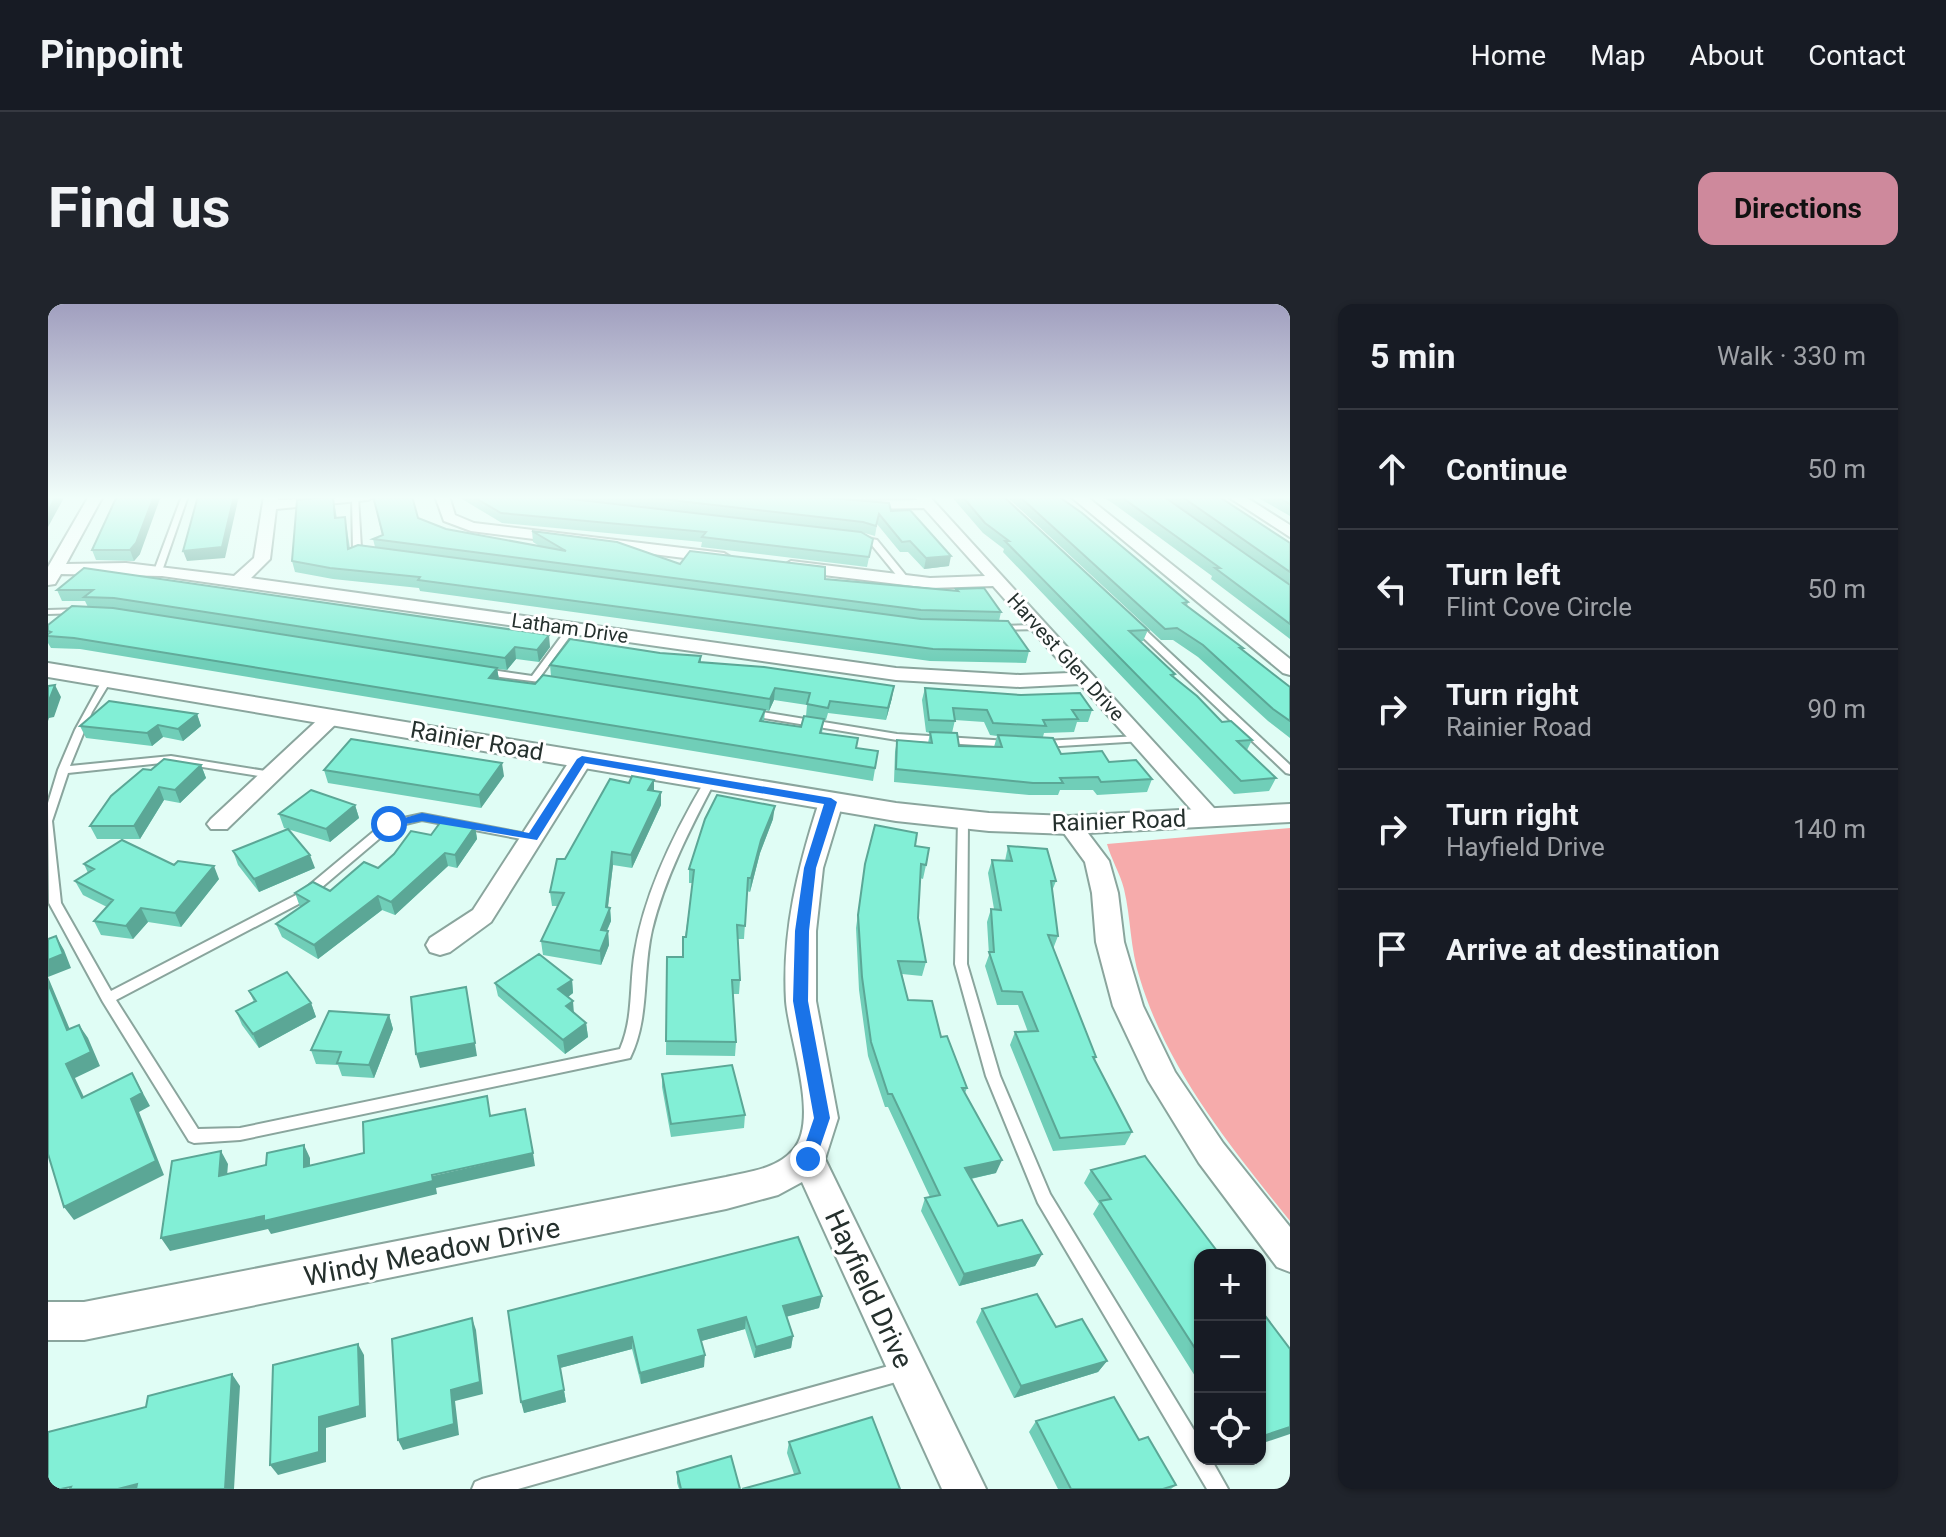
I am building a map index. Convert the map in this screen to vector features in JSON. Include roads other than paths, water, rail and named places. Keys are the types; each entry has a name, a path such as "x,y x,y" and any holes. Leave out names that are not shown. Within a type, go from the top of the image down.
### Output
{"street":[{"path":"52,576 66,551"},
{"path":"239,581 262,559 263,551"},
{"path":"671,551 735,559"},
{"name":"Harvest Glen Drive","path":"971,551 1212,819"},
{"path":"1145,551 1290,669"},
{"path":"781,565 905,580 998,581"},
{"name":"Latham Drive","path":"52,576 158,571 896,674 1020,681 1085,678"},
{"name":"Rainier Road","path":"48,670 831,802 963,819 1070,825 1290,813"},
{"path":"219,824 332,717"},
{"path":"440,945 482,916 582,759"},
{"path":"808,1159 822,1118 801,1001 802,931 810,868 831,802"},
{"path":"1070,825 1097,861 1105,893 1110,942 1128,1006 1164,1080 1211,1153 1290,1255"},
{"name":"Windy Meadow Drive","path":"48,1321 84,1321 726,1193 778,1180 808,1159"},
{"name":"Hayfield Drive","path":"808,1159 964,1489"}],"lane":[{"path":"158,571 165,551"},
{"path":"367,551 384,555"},
{"path":"882,551 905,580"},
{"path":"48,612 94,612"},
{"path":"1128,617 1290,771"},
{"path":"985,628 1039,627"},
{"path":"534,679 572,628"},
{"path":"472,670 564,684"},
{"path":"107,679 93,699 63,770 48,822 55,903 108,998 194,1136 240,1134 625,1054 637,1030 641,952 665,865 710,781"},
{"path":"744,712 897,737 1023,744"},
{"path":"1036,744 1140,739"},
{"path":"63,770 171,759 272,775"},
{"path":"108,998 304,896 389,824 422,817 532,838"},
{"path":"963,819 961,964 993,1076 1044,1198 1194,1449"},
{"path":"482,1489 908,1370"},
{"path":"1204,1465 1218,1489"}]}
